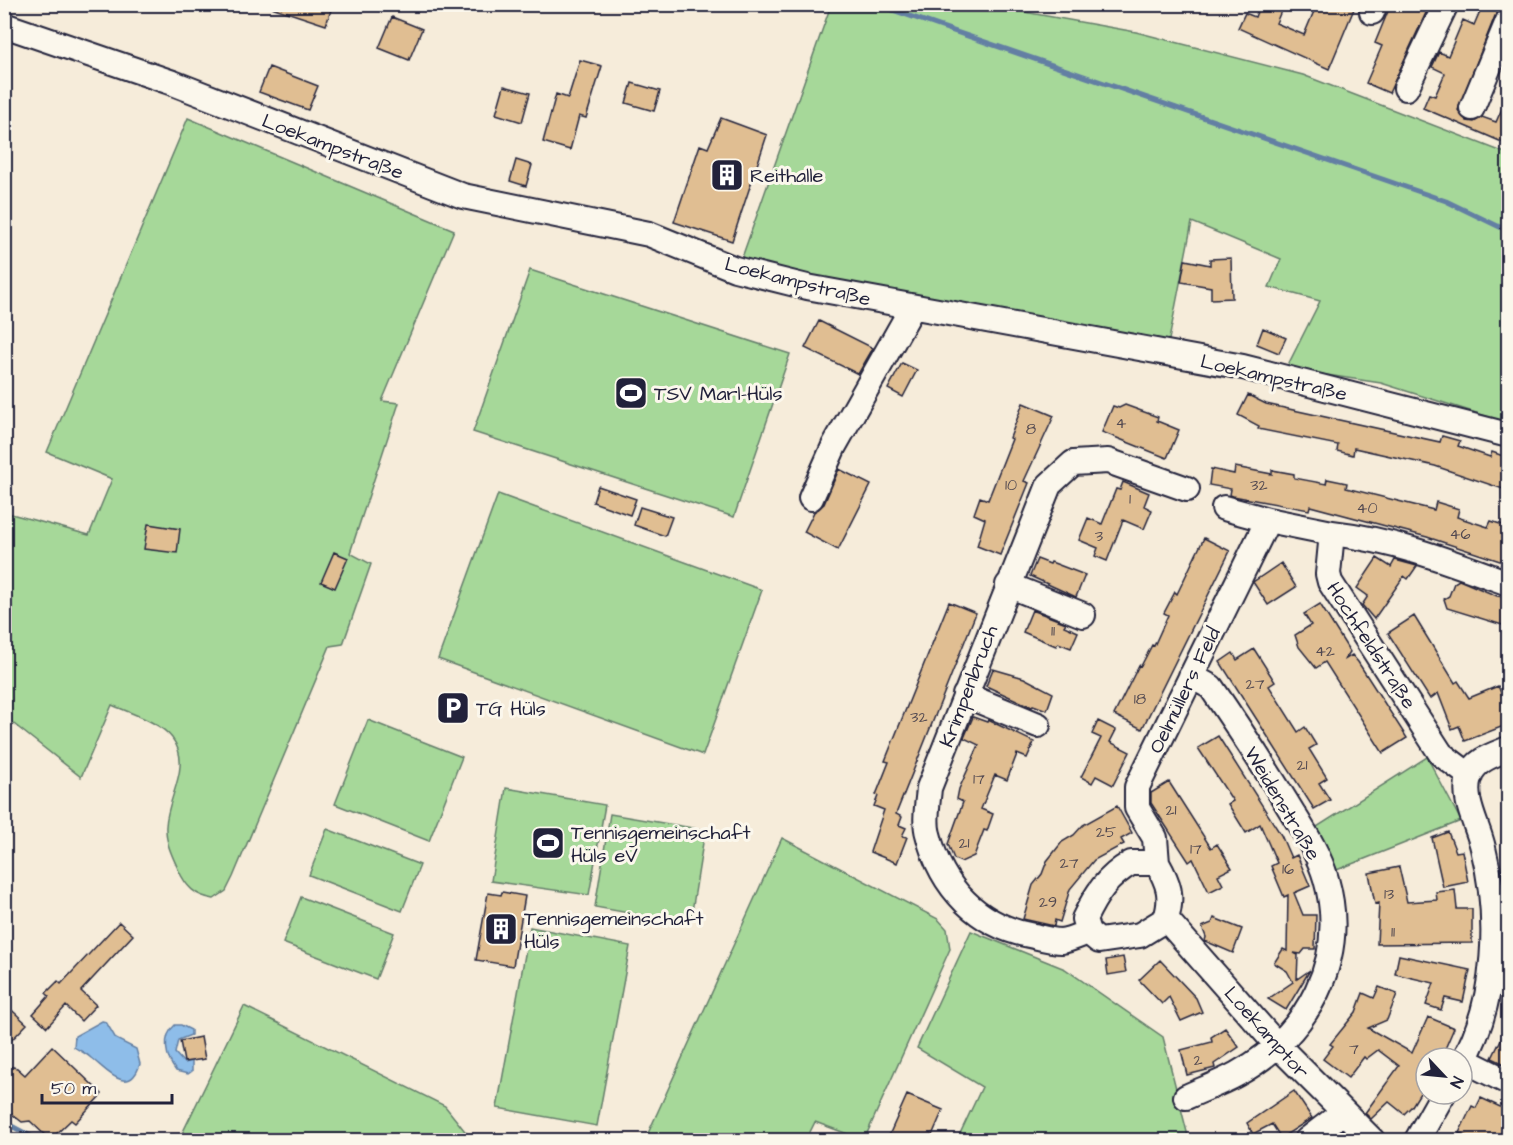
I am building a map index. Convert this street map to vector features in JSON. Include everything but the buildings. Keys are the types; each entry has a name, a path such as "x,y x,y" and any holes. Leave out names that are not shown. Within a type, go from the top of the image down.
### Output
{"street":[{"path":"1406,88 1446,4"},
{"path":"1472,108 1509,21"},
{"name":"Loekampstraße","path":"4,25 173,83 463,196 649,234 735,269 807,287 1243,367 1509,435"},
{"path":"811,498 834,446 912,308"},
{"name":"Krimpenbruch","path":"1088,932 1062,941 1018,934 992,924 969,907 951,890 937,863 927,832 929,788 1049,485 1073,463 1108,461 1187,489"},
{"path":"1224,508 1268,520 1364,538 1436,556 1509,583"},
{"name":"Oelmüllers Feld","path":"1157,863 1155,838 1137,808 1137,787 1268,520"},
{"name":"Hochfeldstraße","path":"1332,533 1328,574 1330,582 1441,754 1470,776"},
{"path":"1008,585 1083,615"},
{"name":"Weidenstraße","path":"1186,1097 1236,1075 1257,1061 1298,1022 1318,992 1332,954 1333,914 1326,878 1313,846 1211,687 1191,676"},
{"path":"965,695 1038,725"},
{"path":"1469,1046 1483,1008 1494,958 1494,932 1491,879 1467,794 1470,776 1476,766 1485,759 1509,749"},
{"path":"1131,863 1157,863 1169,883 1171,901 1166,919 1140,935 1099,941 1088,932 1083,919 1096,894 1112,874 1131,863"},
{"name":"Loekamptor","path":"1166,919 1276,1044 1342,1113 1372,1140"},
{"path":"1474,1066 1509,1082"},
{"path":"1417,1140 1436,1106"},
{"path":"1307,1140 1342,1113"}],"green space":[{"path":"831,5 985,5 1136,32 1303,75 1508,154 1508,423 1381,383 1286,369 1320,301 1269,287 1281,259 1192,222 1168,345 739,266"},
{"path":"188,118 454,230 382,401 399,403 350,553 371,564 343,644 330,646 233,877 226,891 214,899 201,896 188,886 178,869 168,843 167,815 180,771 180,759 178,749 167,732 144,718 112,705 81,777 5,717 4,512 89,535 112,479 47,452"},
{"name":"TSV Marl-Hüls","path":"530,270 790,354 734,517 473,432"},
{"path":"498,494 762,590 703,755 438,659"},
{"path":"368,720 462,757 429,841 335,804"},
{"path":"1427,757 1461,821 1334,871 1312,830"},
{"name":"Tennisgemeinschaft Hüls eV","path":"506,788 605,805 589,895 491,881"},
{"path":"610,814 705,830 690,924 595,907"},
{"path":"327,829 420,865 402,911 309,875"},
{"path":"782,838 938,919 947,929 950,949 864,1140 815,1122 806,1140 645,1140"},
{"path":"301,897 394,933 376,979 283,943"},
{"path":"530,927 630,946 597,1126 497,1108"},
{"path":"971,931 1065,969 1163,1037 1189,1140 957,1140 982,1087 917,1048"},
{"path":"244,1006 445,1106 472,1140 179,1140"}],"water":[{"path":"102,1021 106,1022 116,1039 136,1049 140,1064 130,1079 123,1080 110,1074 74,1047 75,1036"},
{"path":"175,1025 191,1030 191,1035 178,1040 175,1053 184,1063 192,1061 192,1071 188,1074 176,1071 166,1048 168,1035"}],"waterway":[{"path":"875,4 1446,201 1508,231"},
{"path":"4,1122 38,1140"}],"place":[{"name":"Reithalle","path":"727,175"},
{"name":"TSV Marl-Hüls","path":"631,393"},
{"name":"TG Hüls","path":"453,708"},
{"name":"Tennisgemeinschaft Hüls eV","path":"548,843"},
{"name":"Tennisgemeinschaft Hüls","path":"501,929"}]}
